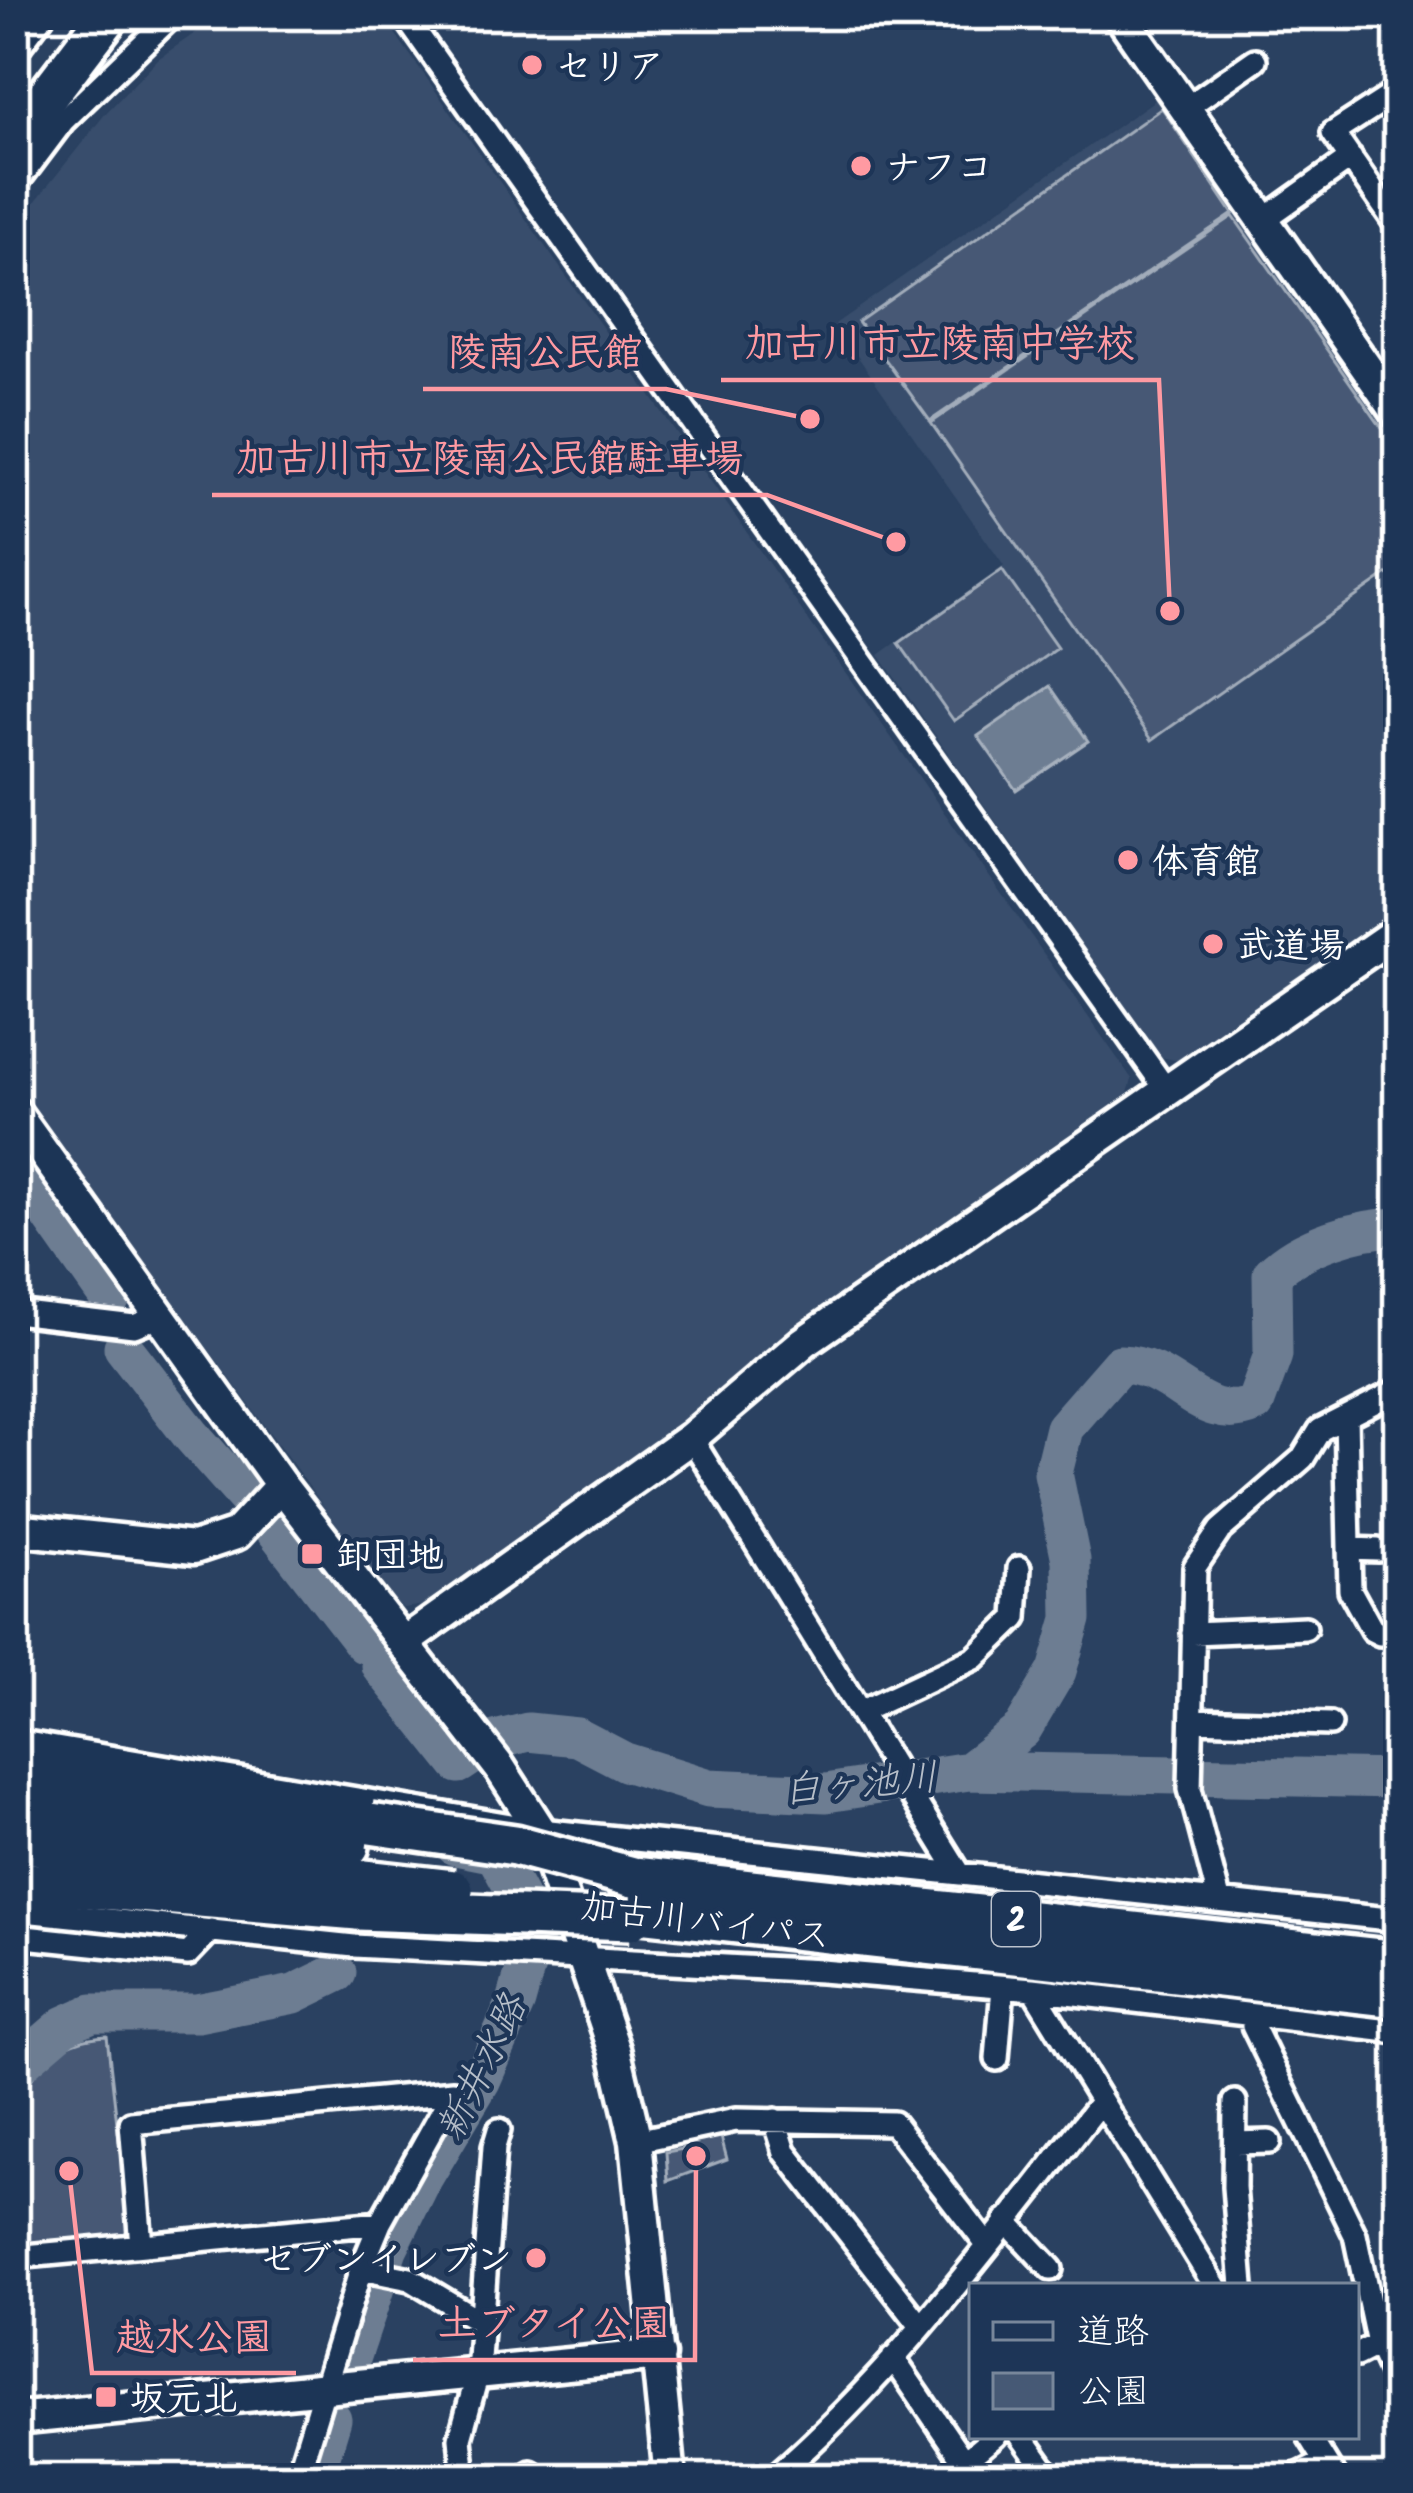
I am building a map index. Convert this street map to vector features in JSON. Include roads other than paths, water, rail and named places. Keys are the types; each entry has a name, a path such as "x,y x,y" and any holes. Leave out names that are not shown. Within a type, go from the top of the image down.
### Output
{"highway":[{"path":"15,106 86,15"},
{"path":"15,138 109,15"},
{"path":"15,1769 120,1782 365,1866"},
{"name":"加古川バイパス","path":"15,1807 746,1925 1398,1997"},
{"name":"加古川バイパス","path":"15,1842 365,1866"},
{"name":"2","path":"15,1882 365,1866 631,1903"},
{"name":"加古川バイパス","path":"631,1903 1398,1961"}],"street":[{"path":"15,52 43,15"},
{"path":"15,185 63,121 173,15"},
{"path":"404,15 1168,1092"},
{"path":"1120,15 1398,413"},
{"path":"1186,108 1255,60"},
{"path":"1398,91 1333,133 1398,226"},
{"path":"1265,219 1351,158"},
{"path":"403,1643 691,1438 804,1342 1398,931"},
{"path":"15,1112 281,1485 500,1768 540,1829 615,2052 636,2141 670,2478"},
{"path":"15,1312 134,1326 160,1316"},
{"path":"1219,1899 1190,1789 1195,1567 1220,1530 1303,1458 1320,1430 1398,1390"},
{"path":"1346,1417 1350,1589 1372,1630 1380,1634"},
{"path":"691,1438 960,1874"},
{"path":"15,1529 194,1548 236,1534 281,1485"},
{"path":"1349,1549 1378,1550"},
{"path":"860,1712 975,1658 1016,1615 1019,1568"},
{"path":"1016,1615 1041,1617"},
{"path":"1193,1633 1306,1628"},
{"path":"948,1670 959,1693"},
{"path":"1193,1720 1319,1724 1309,1700"},
{"path":"15,1741 540,1829 1398,1920"},
{"path":"15,1910 382,1948 821,1971 1033,1989 1398,2032"},
{"path":"15,1936 188,1954 211,1930"},
{"path":"998,2059 1003,1987"},
{"path":"1033,1989 1213,2283"},
{"path":"1253,2026 1354,2234 1378,2344 1398,2388"},
{"path":"141,2245 131,2122 453,2092 380,2223 361,2269 297,2478"},
{"path":"773,2478 827,2428 921,2326 964,2291 988,2245 1100,2102"},
{"path":"1235,2102 1234,2187 1242,2283"},
{"path":"636,2141 736,2120 893,2123 988,2245"},
{"path":"775,2120 785,2152 921,2326"},
{"path":"464,2478 460,2438 478,2373 494,2147 500,2130"},
{"path":"1234,2143 1269,2142"},
{"path":"467,2186 493,2192"},
{"path":"1006,2221 1051,2269"},
{"path":"15,2257 380,2223"},
{"path":"361,2269 410,2279 483,2323"},
{"path":"1359,2354 1378,2344"},
{"path":"15,2420 659,2355"},
{"path":"893,2358 970,2469 993,2439"},
{"path":"1023,2439 1051,2478"},
{"path":"1292,2478 1330,2470 1311,2439"}],"waterway":[{"name":"新井水路","path":"15,1165 110,1300"},
{"name":"白ヶ池川","path":"380,1665 459,1764 495,1740 528,1732 577,1737 625,1762 709,1788 826,1793 969,1771 1022,1730 1057,1671 1072,1619 1071,1560 1053,1473 1064,1428 1120,1364 1158,1374 1219,1408 1255,1404 1273,1355 1272,1274 1330,1240 1398,1227"},
{"name":"新井水路","path":"123,1347 245,1496"},
{"name":"新井水路","path":"273,1527 364,1644"},
{"path":"969,1771 1398,1779"},
{"name":"新井水路","path":"352,2356 388,2249 422,2180 481,2081 516,2002 536,1930 495,1854 455,1846"},
{"name":"白ヶ池川","path":"15,2068 65,2025 92,2013 197,2013 294,1994 337,1973"},
{"name":"新井水路","path":"314,2478 332,2419"}],"place":[{"name":"セリア","path":"532,65"},
{"name":"ナフコ","path":"861,166"},
{"name":"陵南公民館","path":"810,419"},
{"name":"加古川市立陵南公民館駐車場","path":"896,542"},
{"name":"加古川市立陵南中学校","path":"1170,611"},
{"name":"体育館","path":"1128,860"},
{"name":"武道場","path":"1213,944"},
{"name":"卸団地","path":"312,1554"},
{"name":"土ブタイ公園","path":"696,2156"},
{"name":"越水公園","path":"69,2171"},
{"name":"セブンイレブン","path":"536,2258"},
{"name":"坂元北","path":"106,2397"}]}
